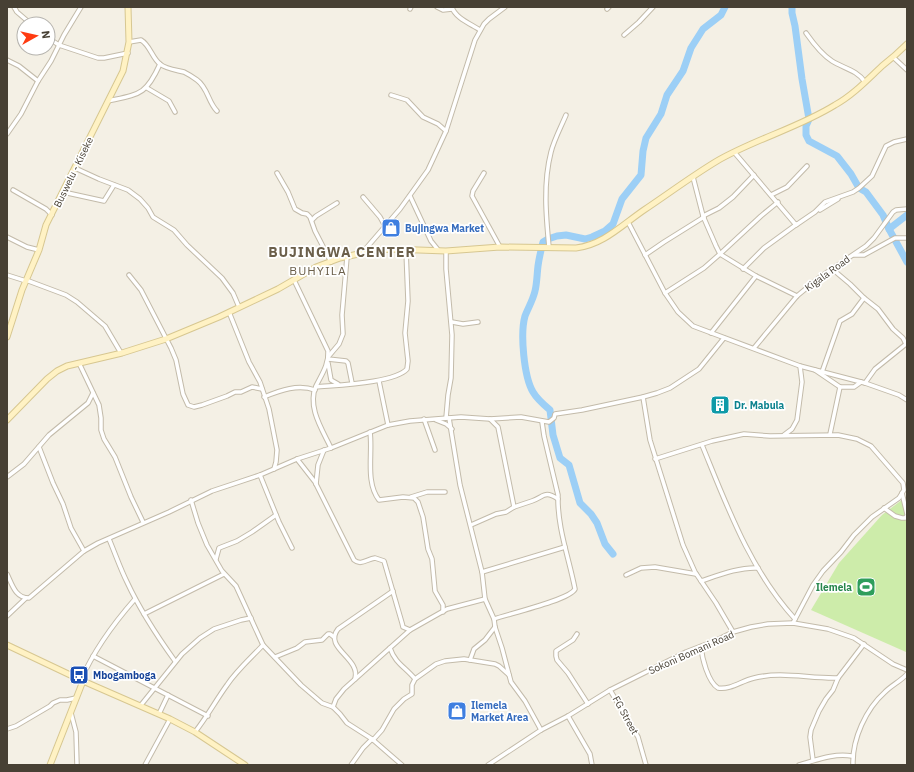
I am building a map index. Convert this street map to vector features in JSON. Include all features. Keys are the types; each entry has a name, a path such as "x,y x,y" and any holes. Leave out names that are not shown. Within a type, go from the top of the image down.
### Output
{"street":[{"path":"14,7 16,12 21,16"},
{"path":"7,134 21,114 38,81 52,61 81,7"},
{"name":"Buswelu - Kiseke","path":"7,337 26,281 39,250 46,225 123,71 128,53 129,42 128,7"},
{"path":"437,7 443,10 452,8 463,20 480,30"},
{"path":"362,253 410,196 428,170 446,131 475,40 480,30 489,19 505,7"},
{"path":"624,35 653,7"},
{"path":"806,34 832,61 857,73 865,82"},
{"path":"129,42 143,41 160,64 187,74 198,81 204,87 210,102 217,111"},
{"path":"56,43 98,58 128,53"},
{"path":"7,420 47,379 57,371 79,363 121,353 166,338 229,312 294,280 316,267 347,257 382,250 446,251 500,247 576,248 585,247 603,240 718,161 755,141 802,122 835,105 865,82 907,44"},
{"path":"893,57 907,70"},
{"path":"7,60 19,66 38,81"},
{"path":"108,101 136,94 147,88 155,76 160,64"},
{"path":"147,88 169,101 175,112"},
{"path":"391,95 407,100 423,117 438,124 446,131"},
{"path":"549,247 546,209 547,174 551,151 566,115"},
{"path":"743,269 764,248 796,225 836,200 853,192 872,176 886,146 894,142 907,139"},
{"path":"734,152 796,225"},
{"path":"771,195 787,187 807,166"},
{"path":"75,168 128,190 140,199 148,208 153,217 174,230 187,245 222,278 233,293 239,307"},
{"path":"277,173 288,192 295,209 307,214 312,220 315,231 331,262"},
{"path":"484,173 475,186 472,196 500,247"},
{"path":"645,255 703,216 719,208 754,175"},
{"path":"693,177 703,216 720,254 743,269 797,296"},
{"path":"63,192 104,202 114,185"},
{"path":"13,190 52,214"},
{"path":"410,196 431,241 440,251"},
{"path":"363,197 380,217 385,226"},
{"path":"665,293 704,268 778,202"},
{"path":"312,220 337,203"},
{"name":"Kigala Road","path":"754,348 797,296 831,268 866,246 874,238 893,212 896,210 907,209"},
{"path":"628,222 665,293 678,312 693,326 800,366 863,383 899,395 907,400"},
{"path":"7,236 27,247 39,250"},
{"path":"852,255 864,255 895,238 907,238"},
{"path":"264,397 296,387 315,388 338,384 379,381 402,373 407,369 408,365 405,333 408,301 406,250"},
{"path":"446,251 446,269 452,322 451,378 448,395 448,418 452,429 460,486 482,572 485,599 494,619 509,676 511,682 525,701 541,730"},
{"path":"331,448 315,415 315,388 328,359 339,344 343,334 342,315 347,257"},
{"path":"814,369 819,374 840,387 854,387 863,383 876,369 906,344 881,313 831,268"},
{"path":"7,275 66,295 77,302 105,326 121,353"},
{"path":"129,275 141,290 166,338 176,360 183,394 190,407 216,400 235,392 241,392 252,387 262,389"},
{"path":"711,333 756,276"},
{"path":"294,280 325,345 331,380 338,384"},
{"path":"822,372 838,326 842,319 852,314 864,298"},
{"path":"229,312 249,362 257,376 271,417 277,450 274,469"},
{"path":"452,322 463,324 478,322"},
{"path":"7,616 26,598 29,598 84,551 143,522 169,512 212,491 260,476 297,459 331,448 388,425 410,420 461,417 490,419 521,417 534,418 542,422 552,421 556,414 563,412 582,410 643,397 670,388 698,369 724,338"},
{"path":"328,359 348,362 352,383"},
{"path":"79,363 99,406 101,430 104,440 115,457 143,522"},
{"path":"784,436 792,429 797,420 802,382 800,366"},
{"path":"379,381 388,425"},
{"path":"830,434 840,387"},
{"path":"7,477 24,464 49,435 88,403 93,393"},
{"path":"643,397 650,440 655,459 683,545 696,574 716,603 733,632"},
{"path":"88,403 99,406"},
{"path":"424,419 435,450"},
{"path":"434,419 446,424 452,429"},
{"path":"490,419 498,427 514,507"},
{"path":"494,619 556,601 573,592 575,589 565,547 558,499 542,422"},
{"path":"370,432 372,449 370,471 378,499 410,497 427,492 445,492"},
{"path":"655,459 744,434 784,436 830,434 857,439 871,446 903,484 904,490 902,494 907,515 905,518 902,518 884,508"},
{"path":"702,445 721,494 758,568 794,621 813,585 823,571 841,552 854,535 872,517 902,494"},
{"path":"39,447 52,483 63,504 71,528 84,551"},
{"path":"316,484 318,465 324,450"},
{"path":"297,459 316,484 351,555 358,563 375,558 384,561 402,623 403,635"},
{"path":"260,476 276,515 292,548"},
{"path":"471,525 535,500 544,494 548,494 558,499"},
{"path":"410,497 414,498 418,502 428,549 432,559 435,591 442,605 443,612"},
{"path":"191,500 202,535 224,574 236,586 263,644 301,685 322,703 333,707 347,724 372,740 402,765"},
{"path":"216,559 219,548 247,535 276,515"},
{"path":"109,538 121,570 135,599 158,637 175,661"},
{"path":"482,572 565,547"},
{"path":"750,568 755,562"},
{"path":"626,575 641,568 655,567 696,574"},
{"path":"701,581 721,574 750,568 758,568"},
{"path":"7,574 17,594 26,598"},
{"path":"144,614 224,574"},
{"path":"334,637 338,629 393,591"},
{"path":"50,765 82,680 93,656 118,619 135,599"},
{"path":"333,707 336,699 355,679 410,630 443,612 470,602 485,599"},
{"path":"141,705 154,687 169,671 175,661 189,647 208,632 251,618"},
{"name":"Sokoni Bomani Road","path":"488,765 541,730 568,716 610,690 686,652 701,647 733,632 751,627 794,621 840,632 864,644 893,664 907,670"},
{"path":"402,623 403,627 410,630"},
{"path":"470,660 474,649 485,640 495,627"},
{"path":"275,657 297,648 306,642 322,640 330,634 334,637 336,643 353,664 356,670 355,679"},
{"path":"577,634 575,639 556,651 556,656 557,660 568,673 588,704"},
{"path":"195,732 208,716 227,684 263,644"},
{"path":"813,760 810,741 811,730 819,711 833,690 838,678 864,644"},
{"path":"7,645 170,719 195,732 245,765"},
{"path":"701,647 706,668 713,683 718,688 730,687 754,678 778,675 838,678"},
{"path":"390,648 395,660 415,679"},
{"path":"93,656 208,716"},
{"path":"351,765 363,748 382,730 394,709 404,699 412,694 412,685 415,679 436,664 457,659 470,660 499,666 509,676"},
{"path":"852,765 852,756 862,726 870,712 884,692 907,674"},
{"name":"FG Street","path":"610,690 638,737 646,765"},
{"path":"159,714 168,695"},
{"path":"7,729 16,726 50,706 53,702 76,698"},
{"path":"71,712 76,732 77,765"},
{"path":"568,716 590,754 592,765"},
{"path":"145,765 170,719"},
{"path":"799,765 834,755 852,756"}],"green space":[{"name":"Ilemela","path":"907,496 906,652 811,610 839,563 882,515"}],"waterway":[{"path":"613,554 605,544 597,523 591,514 580,503 569,465 560,458 553,435 550,410 536,397 530,385 525,366 523,344 525,316 535,291 538,263 543,242 557,236 566,235 585,239 605,231 613,224 622,199 641,175 643,151 646,138 661,114 667,95 683,71 691,48 703,29 721,15 725,7"},
{"path":"792,7 809,119 806,126 806,135 809,141 837,156 851,174 859,188 866,192 883,215 889,229 907,215"},
{"path":"889,229 907,262"}],"place":[{"name":"Bujingwa Market","path":"391,228"},
{"name":"Dr. Mabula","path":"720,405"},
{"name":"Ilemela","path":"866,587"},
{"name":"Mbogamboga","path":"79,675"},
{"name":"Ilemela Market Area","path":"457,711"}],"district":[{"name":"BUJINGWA CENTER","path":"342,252"},
{"name":"BUHYILA","path":"318,271"}]}
